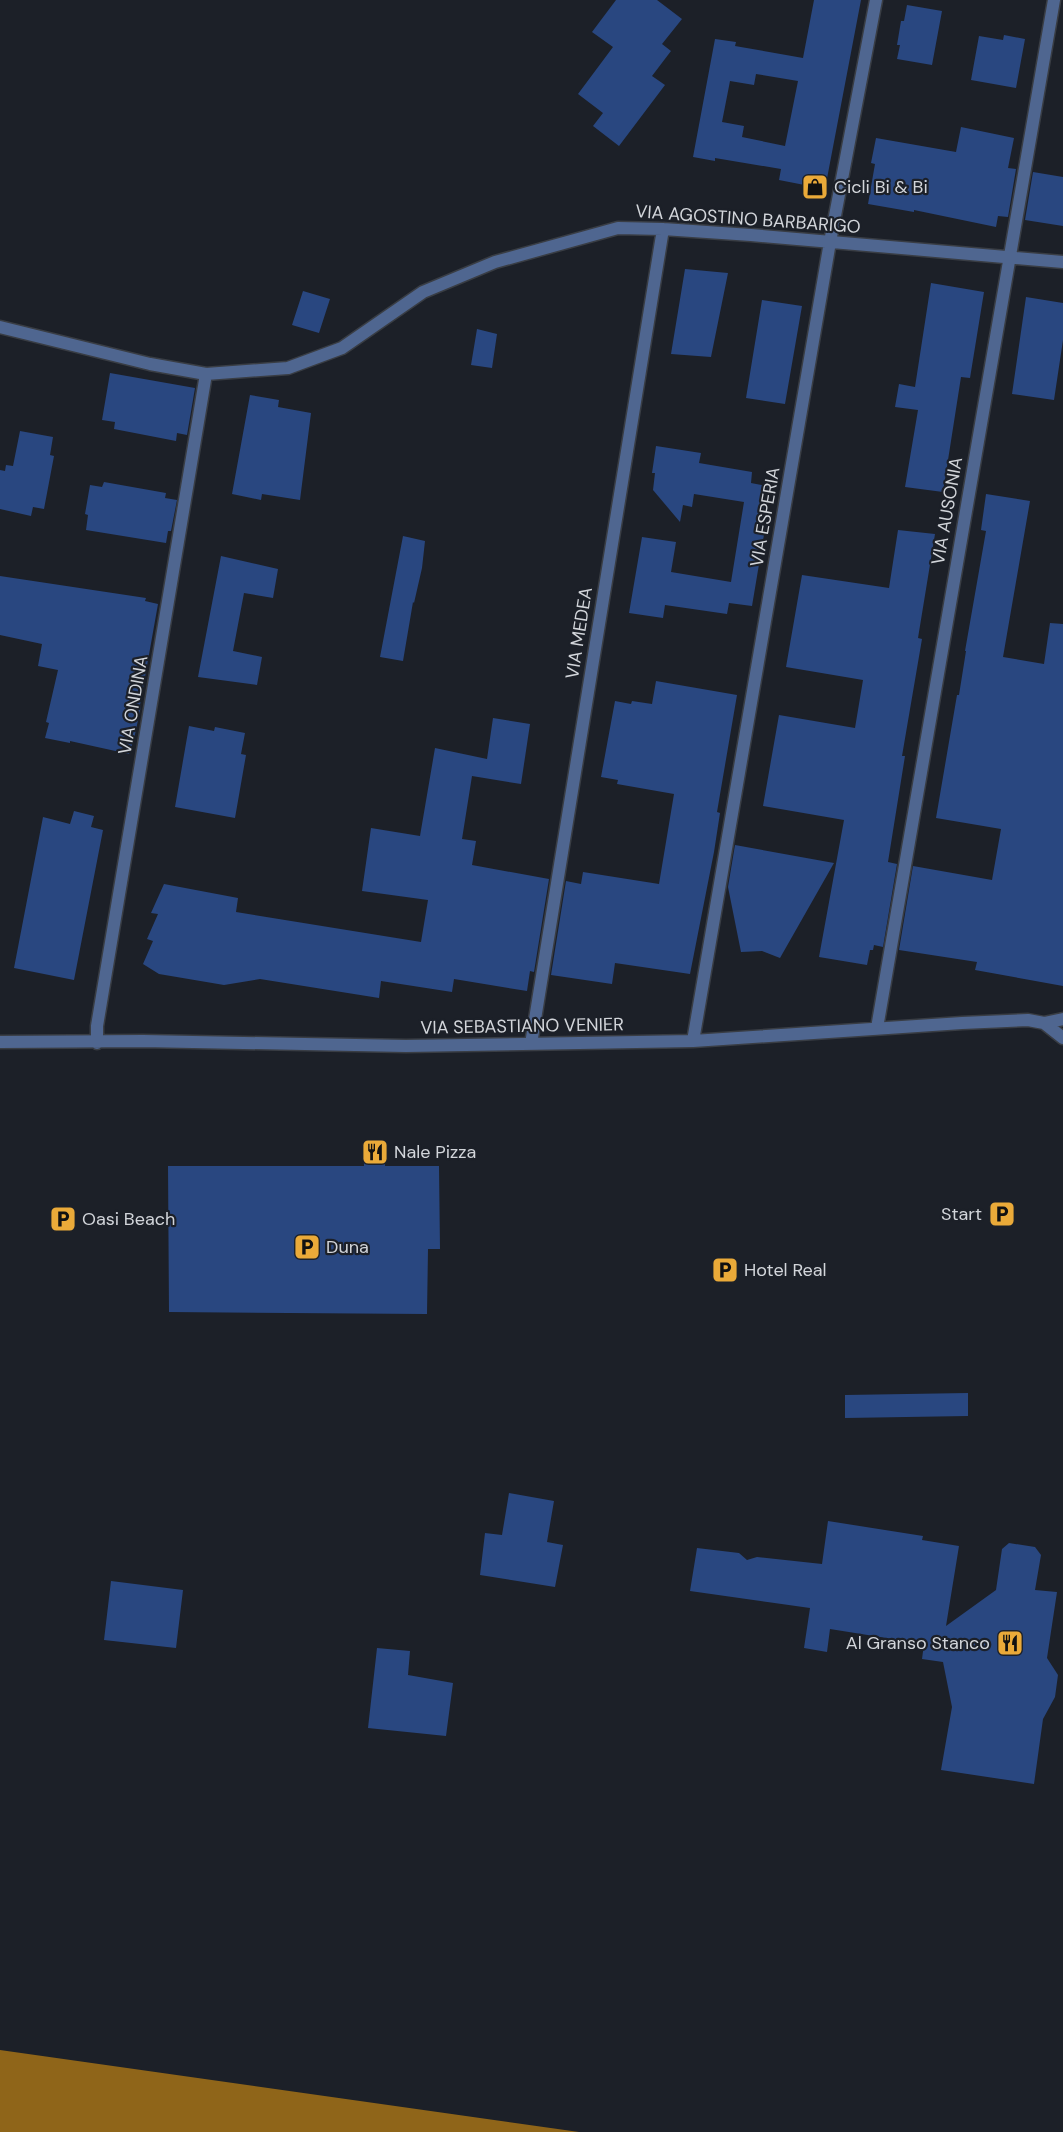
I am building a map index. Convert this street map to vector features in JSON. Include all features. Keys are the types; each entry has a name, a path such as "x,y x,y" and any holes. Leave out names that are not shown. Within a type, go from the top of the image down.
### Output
{"street":[{"name":"VIA ESPERIA","path":"693,1041 830,242 876,0"},
{"name":"VIA AUSONIA","path":"877,1028 1054,0"},
{"name":"VIA AGOSTINO BARBARIGO","path":"0,327 150,364 206,374 288,368 342,348 423,292 495,262 618,228 663,229 1063,262"},
{"name":"VIA MEDEA","path":"531,1044 663,229"},
{"name":"VIA ONDINA","path":"97,1042 97,1026 206,374"},
{"name":"VIA SEBASTIANO VENIER","path":"0,1042 143,1041 406,1046 693,1041 877,1028 1017,1021 1044,1023 1063,1019"},
{"path":"1044,1023 1063,1038"}],"shaded area":[{"path":"0,2050 579,2132 0,2132"}],"building":[{"path":"616,0 657,0 682,19 662,44 671,51 652,76 665,85 619,146 593,126 603,113 578,94 613,47 592,32"},
{"path":"814,0 861,0 825,189 779,180 781,169 715,158 715,161 693,157 715,39 736,42 735,46 803,58","holes":["756,74 798,81 785,146 742,137 744,126 722,122 730,81 754,85"]},
{"path":"907,5 942,11 932,65 897,59 901,21 904,21"},
{"path":"1004,35 1025,39 1016,88 971,80 979,36 1003,40"},
{"path":"961,127 1014,138 1008,168 1016,169 1008,217 998,216 996,227 914,210 914,212 868,204 875,164 871,163 876,138 956,152"},
{"path":"1033,172 1063,177 1063,226 1025,220"},
{"path":"685,269 728,273 711,357 671,354"},
{"path":"931,283 984,292 970,378 961,377 943,492 905,487 918,410 895,407 899,384 915,387"},
{"path":"303,291 330,299 319,333 292,325"},
{"path":"1026,297 1063,303 1063,340 1054,400 1012,394"},
{"path":"762,300 802,306 785,404 746,398"},
{"path":"477,329 497,334 492,368 471,365"},
{"path":"110,373 195,388 187,435 177,433 176,441 114,429 115,422 102,420"},
{"path":"250,395 279,400 278,407 311,413 300,500 262,494 261,500 232,494"},
{"path":"20,431 53,437 50,455 54,456 44,509 33,507 31,516 0,509 0,470 5,471 6,465 13,466"},
{"path":"656,446 701,453 699,463 752,472 751,483 772,487 752,606 729,603 727,614 665,605 663,618 629,613 642,537 676,542 671,572 731,582 744,502 694,494 692,507 683,505 680,522 653,490 655,473 652,473"},
{"path":"104,482 166,493 165,498 177,500 171,531 168,531 166,543 86,530 88,515 85,514 90,485 102,487"},
{"path":"986,494 1030,501 1003,657 1044,664 1050,623 1063,624 1063,986 975,970 977,962 899,950 913,866 992,880 1001,829 936,818 986,531 981,530"},
{"path":"898,530 935,534 918,638 922,639 902,756 905,756 888,862 897,864 883,947 874,945 873,950 870,950 867,965 819,957 844,820 763,806 779,715 855,728 863,680 786,667 802,575 889,588"},
{"path":"403,536 425,541 422,568 413,602 403,661 380,657"},
{"path":"221,556 278,569 273,598 244,593 233,651 262,657 257,685 198,677"},
{"path":"0,576 146,598 145,601 158,604 141,706 129,754 45,738 49,723 46,722 58,670 38,666 42,644 0,635"},
{"path":"656,681 737,695 717,812 720,813 714,852 690,974 615,963 612,984 551,975 566,881 581,884 583,872 659,884 674,794 617,784 618,780 601,777 615,701 652,704"},
{"path":"493,718 530,724 521,784 472,776 462,839 476,841 472,865 549,879 534,972 530,971 527,991 454,979 452,992 381,981 379,998 260,979 224,985 159,974 143,964 153,941 147,939 158,914 151,913 164,884 238,898 236,912 421,942 428,900 362,891 371,828 420,836 435,748 487,759"},
{"path":"189,726 214,731 215,727 245,733 241,754 246,755 235,818 175,807"},
{"path":"74,811 94,816 91,827 103,830 74,980 14,968 43,817 70,824"},
{"path":"735,845 834,863 780,958 762,951 741,952 728,887"},
{"name":"Duna","path":"363,1142 385,1142 385,1166 439,1166 440,1249 428,1249 427,1314 169,1312 168,1166 364,1166"},
{"path":"968,1393 968,1416 845,1418 845,1395"},
{"path":"509,1493 554,1501 547,1542 563,1545 555,1587 480,1575 485,1533 502,1535"},
{"path":"828,1521 923,1536 922,1540 959,1546 946,1626 996,1590 1002,1549 1009,1543 1035,1547 1041,1555 1035,1590 1057,1592 1047,1658 1058,1675 1055,1697 1043,1719 1034,1784 941,1770 952,1707 943,1662 922,1659 924,1644 830,1629 827,1652 804,1648 810,1608 690,1591 697,1548 739,1553 747,1560 757,1557 822,1564"},
{"path":"111,1581 183,1590 176,1648 104,1640"},
{"path":"377,1648 410,1651 408,1675 453,1683 446,1736 368,1728"}],"place":[{"name":"Cicli Bi & Bi","path":"815,187"},
{"name":"Nale Pizza","path":"375,1152"},
{"name":"Start","path":"1002,1214"},
{"name":"Oasi Beach","path":"63,1219"},
{"name":"Duna","path":"307,1247"},
{"name":"Hotel Real","path":"725,1270"},
{"name":"Al Granso Stanco","path":"1010,1643"}]}
